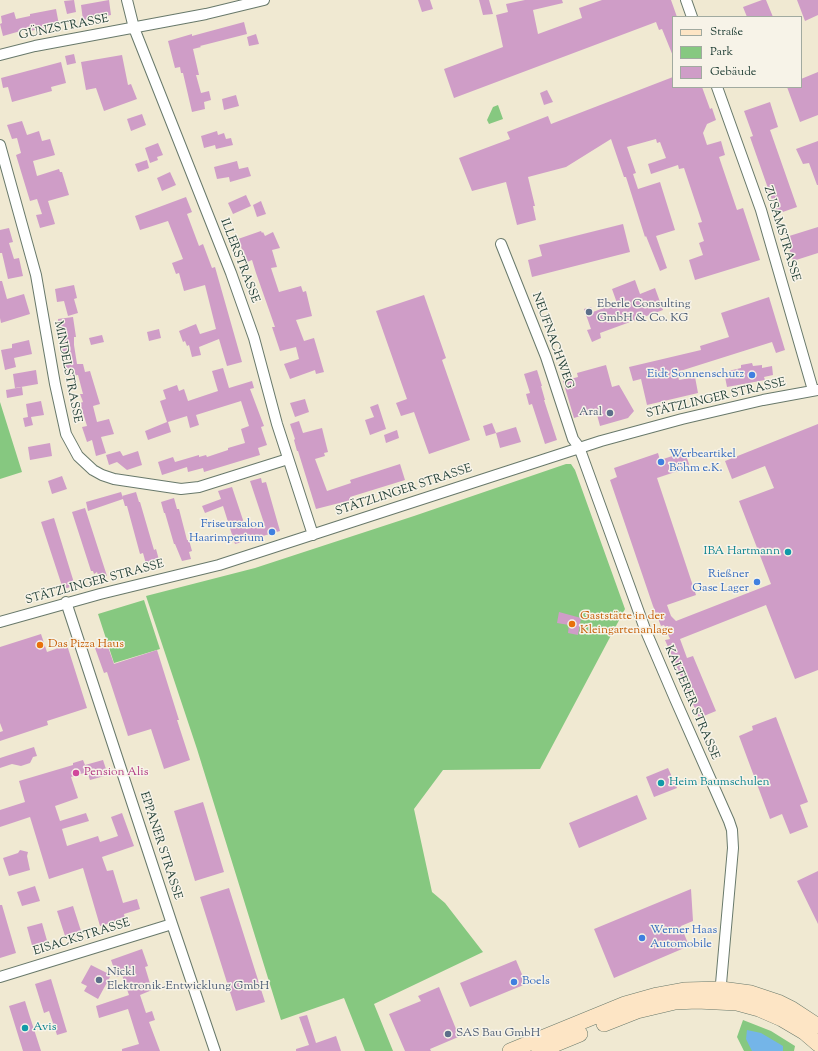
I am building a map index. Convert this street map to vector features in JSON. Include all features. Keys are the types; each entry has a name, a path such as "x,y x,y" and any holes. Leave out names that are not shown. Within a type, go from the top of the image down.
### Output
{"main road":[{"path":"510,1051 632,1002 678,990 703,988 737,1003 772,1014 792,1024 818,1044"},
{"path":"539,1051 638,1010 675,1002 720,995 751,993 778,1002 804,1016 818,1026"}],"street":[{"name":"ILLERSTRASSE","path":"127,0 134,28 231,273 253,334 288,459 313,535"},
{"name":"GÜNZSTRASSE","path":"0,55 35,46 206,14 264,0"},
{"path":"686,0 692,16"},
{"name":"ZUSAMSTRASSE","path":"717,88 761,210 816,390"},
{"name":"MINDELSTRASSE","path":"0,145 36,275 55,384 66,434 78,456 93,470 114,479 181,489 199,487 288,459"},
{"name":"NEUFNACHWEG","path":"501,244 546,356 573,439 579,447"},
{"name":"STÄTZLINGER STRASSE","path":"0,622 66,602 219,565 579,447 682,419 816,390"},
{"name":"KALTERER STRASSE","path":"579,447 645,629 729,821 733,848 720,995"},
{"name":"EPPANER STRASSE","path":"66,602 215,1051"},
{"name":"EISACKSTRASSE","path":"0,977 172,924"}],"green space":[{"path":"498,105 503,119 489,124 487,120 493,107"},
{"path":"0,402 22,472 0,479"},
{"path":"566,464 571,464 575,470 625,609 540,769 443,770 414,809 432,892 445,903 483,952 374,1004 393,1051 365,1051 344,998 281,1020 197,749 146,596 255,568"},
{"path":"144,600 160,649 114,663 98,614"},
{"path":"743,1020 771,1031 795,1046 794,1051 744,1051 737,1037"}],"water":[{"path":"747,1030 761,1033 783,1046 783,1051 752,1051 746,1039"}],"building":[{"path":"74,0 76,12 67,14 64,1"},
{"path":"109,0 111,15 83,20 81,5"},
{"path":"418,0 430,0 433,9 422,12"},
{"path":"479,0 489,0 493,14 483,15"},
{"path":"525,0 562,0 563,3 533,10 538,34 582,18 579,8 602,0 671,0 677,16 672,16 672,54 662,29 659,30 656,22 454,98 444,69 503,47 496,15 508,12 506,4"},
{"path":"766,0 773,16 747,16 743,7"},
{"path":"797,0 818,0 818,15 805,21"},
{"path":"56,9 59,25 25,32 24,30 3,36 0,24 2,23 1,16 14,12 16,19 30,16 30,14"},
{"path":"244,22 247,34 193,49 199,75 196,75 201,93 209,91 211,100 204,102 205,109 192,112 183,73 181,73 180,67 175,68 168,41"},
{"path":"256,34 259,44 249,46 247,37"},
{"path":"74,54 76,63 67,65 65,56"},
{"path":"122,55 128,85 131,84 137,99 104,111 96,88 86,90 81,62"},
{"path":"61,62 66,83 51,87 52,91 12,102 8,87 3,88 1,78"},
{"path":"818,72 818,115 800,122 787,88 802,88 802,79"},
{"path":"672,77 672,88 702,88 710,109 712,108 716,120 707,124 703,133 707,145 721,141 725,155 719,157 737,210 743,208 760,260 695,280 689,260 703,255 699,243 704,241 698,223 702,222 684,168 679,169 678,165 651,174 648,164 666,158 660,142 657,143 656,139 627,147 636,173 633,174 638,189 660,182 675,230 656,236 667,268 660,271 646,236 645,237 626,177 624,177 611,139 566,167 528,177 535,206 533,206 536,220 517,225 506,182 472,191 459,158 510,139 507,132 548,116 551,124"},
{"path":"547,90 553,102 544,105 540,93"},
{"path":"236,95 239,106 224,110 222,99"},
{"path":"770,102 778,127 770,130 797,207 777,214 750,137 753,136 744,111"},
{"path":"142,114 146,125 131,131 127,119"},
{"path":"22,121 27,135 39,131 42,141 50,139 55,155 33,161 37,176 59,169 60,172 62,172 69,195 48,201 55,224 40,228 36,215 42,214 37,199 30,201 16,155 21,153 17,138 12,139 7,125"},
{"path":"217,131 218,135 224,133 226,139 231,138 233,145 216,149 215,145 204,148 201,136"},
{"path":"818,141 817,185 809,163 803,164 796,149"},
{"path":"158,143 163,155 157,157 158,160 150,163 145,148"},
{"path":"147,160 149,168 138,172 135,164"},
{"path":"237,161 239,169 248,167 251,176 230,182 229,177 217,179 214,167"},
{"path":"170,172 176,185 162,191 157,178"},
{"path":"246,195 251,206 233,214 228,203"},
{"path":"186,197 192,212 187,214 199,246 203,244 212,268 215,267 242,362 227,366 219,339 199,347 201,355 192,357 189,345 187,346 185,341 183,342 179,331 196,324 200,334 216,329 205,285 184,291 179,273 176,274 172,263 183,259 168,221 140,230 135,216"},
{"path":"261,201 266,214 257,217 253,205"},
{"path":"623,224 630,252 532,277 528,260 542,256 539,245"},
{"path":"818,227 818,253 793,261 786,237"},
{"path":"9,228 13,242 9,243 14,259 19,258 23,276 8,279 2,253 0,253 0,230"},
{"path":"261,231 265,236 273,232 280,248 272,250 277,267 271,268 279,292 301,286 303,292 306,291 312,316 296,320 304,341 314,338 324,372 316,374 315,370 290,379 284,364 299,359 296,347 280,351 272,327 275,327 252,260 247,262 238,239"},
{"path":"635,280 640,294 655,288 663,310 600,333 601,338 592,342 587,330 591,329 584,309 591,307 593,312 617,303 612,289"},
{"path":"0,281 2,281 7,299 24,294 30,314 1,323"},
{"path":"74,285 77,298 74,299 78,313 68,316 64,301 57,302 55,289"},
{"path":"424,295 446,358 442,360 470,440 429,454 414,412 401,416 396,403 407,399 376,311"},
{"path":"769,297 785,350 776,353 772,342 677,372 679,380 695,377 698,393 647,405 641,379 633,381 629,367 701,350 700,346 729,337 721,313"},
{"path":"73,317 76,337 74,337 74,345 77,364 83,364 85,372 90,371 100,404 93,406 97,422 109,419 114,434 101,437 106,453 96,456 92,440 87,442 82,427 87,426 80,403 83,402 80,394 83,394 78,375 66,375 62,353 58,319"},
{"path":"159,329 161,338 149,341 147,332"},
{"path":"102,335 104,342 91,345 89,338"},
{"path":"29,340 32,354 14,358 16,367 5,370 1,350 12,348 12,344"},
{"path":"752,363 753,366 762,365 762,368 772,366 773,375 764,377 765,380 727,387 724,372 741,368 741,365"},
{"path":"606,365 612,387 619,385 634,411 628,418 600,426 596,411 574,418 563,381 578,377 577,373"},
{"path":"223,368 229,388 252,381 254,388 250,389 264,426 261,427 267,445 258,448 260,455 204,472 203,468 188,472 187,467 162,475 158,462 173,457 175,462 199,455 199,457 206,455 207,457 245,443 241,429 249,426 241,401 196,415 199,425 190,428 187,416 168,422 171,432 148,440 145,431 167,422 160,401 166,399 163,390 177,385 179,391 184,389 188,401 218,391 212,371"},
{"path":"36,370 38,384 15,388 13,374"},
{"path":"537,370 542,386 544,400 557,440 545,444 532,404 529,405 526,394 530,393 524,374"},
{"path":"22,387 23,395 7,398 6,390"},
{"path":"305,399 309,412 295,417 290,403"},
{"path":"41,401 44,415 31,417 33,425 25,427 23,418 28,417 26,404"},
{"path":"378,404 386,429 370,435 365,420 374,417 370,407"},
{"path":"299,421 303,433 322,428 328,452 324,453 325,456 315,459 327,491 351,483 350,480 400,464 405,480 350,497 351,500 316,509 297,451 290,424"},
{"path":"492,423 496,433 486,436 483,426"},
{"path":"818,424 818,670 795,679 766,605 680,639 687,658 693,656 716,711 699,718 665,640 670,639 664,625 661,626 653,606 610,480 617,477 614,468 658,453 660,460 685,452 690,467 657,478 696,595 667,605 671,616 676,621 771,584 739,501 774,488 765,466 732,479 725,461"},
{"path":"516,427 521,442 500,448 496,433"},
{"path":"397,430 399,438 386,443 384,435"},
{"path":"50,443 52,456 30,460 28,447"},
{"path":"120,451 123,456 138,451 142,465 127,470 117,462 109,465 106,455"},
{"path":"62,476 67,489 52,494 48,481"},
{"path":"261,478 262,483 266,482 280,531 235,544 223,506 205,513 202,506 221,499 218,491 232,487 246,529 264,523 250,481"},
{"path":"121,492 122,496 136,492 154,550 156,549 159,560 146,564 143,553 140,554 127,506 125,506 123,499 88,511 86,502"},
{"path":"174,498 192,551 189,552 191,559 182,561 174,544 161,502"},
{"path":"85,508 107,576 99,578 97,572 94,574 93,571 91,571 72,512"},
{"path":"54,518 75,586 63,589 41,522"},
{"name":"Gaststätte in der Kleingartenanlage","path":"559,612 581,618 578,635 568,633 569,625 557,623"},
{"path":"41,634 47,652 67,645 87,708 47,721 48,725 0,741 0,732 3,731 0,723 0,647"},
{"path":"107,644 114,664 157,650 190,760 164,769 151,729 128,736 107,672 104,673 95,648"},
{"path":"776,717 808,802 800,805 808,827 790,834 782,814 770,819 739,736 753,730 752,726"},
{"path":"34,747 37,756 33,757 30,763 21,766 12,764 0,768 0,758"},
{"path":"83,760 85,765 103,760 108,775 90,780 87,772 71,777 78,798 55,806 60,821 86,813 89,821 62,829 67,846 98,836 100,842 118,836 111,817 122,813 134,846 102,857 107,871 113,870 123,903 137,899 140,909 124,914 125,919 100,926 83,868 49,879 30,817 0,827 0,810 25,802 19,781 73,765 73,763"},
{"name":"Heim Baumschulen","path":"668,768 677,788 654,797 646,777"},
{"path":"637,795 647,819 579,848 569,823"},
{"path":"203,802 224,872 195,881 174,811"},
{"path":"20,850 28,852 27,856 30,870 9,876 3,858 18,853"},
{"path":"818,871 818,924 797,881"},
{"path":"35,886 40,901 22,906 17,892"},
{"path":"229,888 265,1002 236,1011 200,897"},
{"name":"Werner Haas Automobile","path":"691,889 693,921 681,926 689,946 614,978 594,929"},
{"path":"0,905 2,905 16,953 0,958"},
{"path":"73,906 82,934 66,939 57,911"},
{"path":"42,923 48,944 33,949 27,927"},
{"path":"142,949 148,966 145,967 152,990 140,995 146,1013 152,1011 155,1020 149,1022 160,1051 122,1051 122,1049 139,1044 128,1009 99,1018 96,1006 129,995 122,975 117,977 111,960"},
{"path":"516,960 526,984 470,1007 460,983"},
{"path":"91,965 111,975 98,999 84,991 87,986 81,983"},
{"path":"51,979 67,1032 57,1035 49,1011 44,1013 35,984"},
{"path":"439,987 456,1029 460,1028 463,1035 430,1049 431,1051 405,1051 389,1014 421,1001 418,996"},
{"name":"Avis","path":"25,1001 41,1051 23,1051 9,1006"},
{"path":"307,1015 316,1043 336,1036 341,1051 296,1051 296,1049 309,1045 299,1017"}],"place":[{"name":"Eberle Consulting GmbH & Co. KG","path":"589,312"},
{"name":"Eidt Sonnenschutz","path":"752,375"},
{"name":"Aral","path":"610,413"},
{"name":"Werbeartikel Böhm e.K.","path":"661,462"},
{"name":"Friseursalon Haarimperium","path":"272,532"},
{"name":"IBA Hartmann","path":"788,552"},
{"name":"Rießner Gase Lager","path":"757,582"},
{"name":"Gaststätte in der Kleingartenanlage","path":"572,624"},
{"name":"Das Pizza Haus","path":"40,645"},
{"name":"Pension Alis","path":"76,773"},
{"name":"Heim Baumschulen","path":"661,783"},
{"name":"Werner Haas Automobile","path":"642,938"},
{"name":"Nickl Elektronik-Entwicklung GmbH","path":"99,980"},
{"name":"Boels","path":"514,982"},
{"name":"Avis","path":"25,1028"},
{"name":"SAS Bau GmbH","path":"448,1034"}]}
